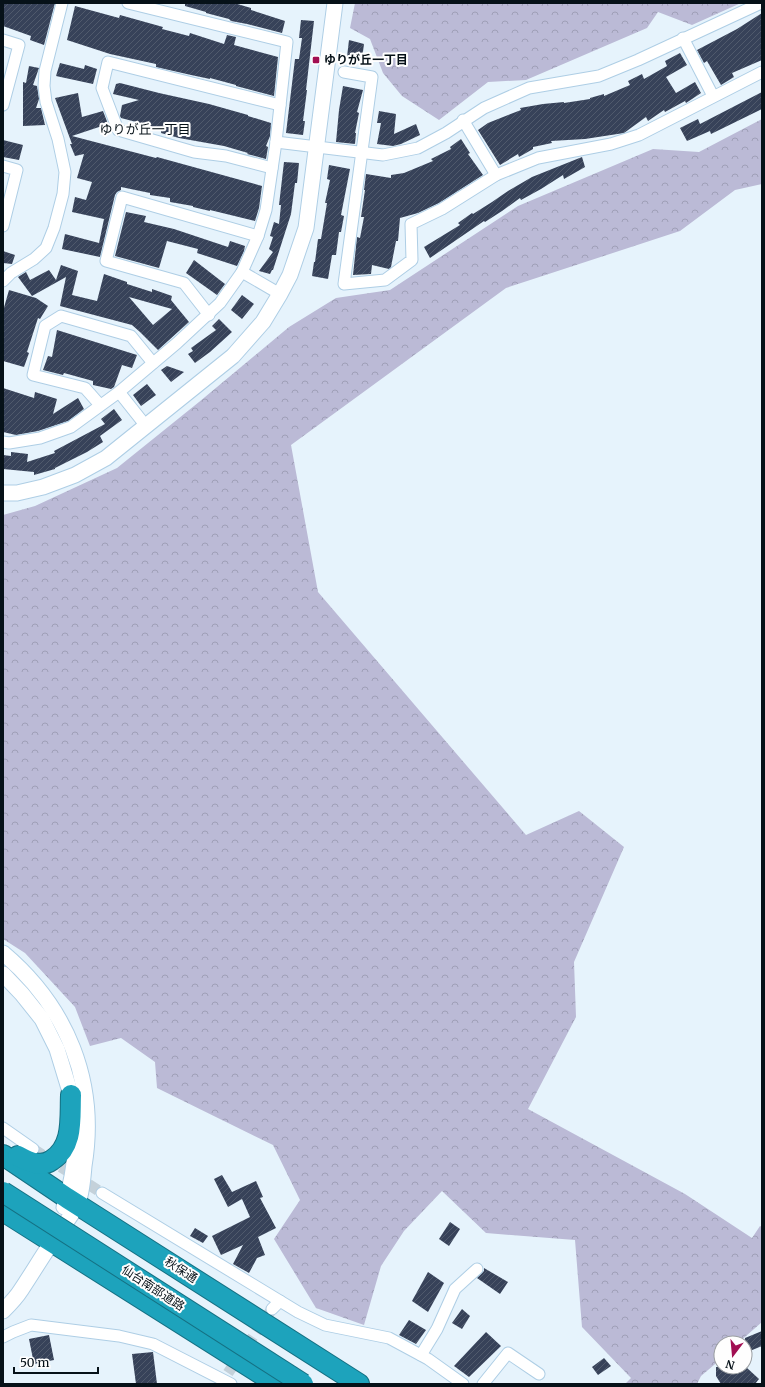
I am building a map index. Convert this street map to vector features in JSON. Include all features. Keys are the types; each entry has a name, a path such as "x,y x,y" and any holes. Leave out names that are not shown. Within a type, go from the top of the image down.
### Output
{"highway":[{"path":"3,1146 34,1164 47,1164 60,1156 66,1146 69,1132 71,1095"},
{"name":"秋保通","path":"3,1155 72,1201 359,1384"},
{"name":"仙台南部道路","path":"3,1192 303,1384"},
{"path":"3,1211 277,1384"}],"street":[{"path":"3,281 11,273 34,259 46,248 54,228 63,194 65,172 58,139 46,102 44,86 45,71 62,3"},
{"path":"3,442 9,443 40,438 71,427 119,392 178,343 220,303 242,272 258,236 266,210 276,142 287,42 128,3"},
{"path":"276,142 383,156 418,148 484,108 529,88 599,76 638,60 760,3"},
{"path":"3,493 18,493 43,487 75,475 106,458 233,356 263,322 290,275 306,228 334,11"},
{"path":"683,38 713,96"},
{"path":"3,40 19,45 3,105"},
{"path":"272,168 226,156 194,152 118,130 102,88 108,62 280,105"},
{"path":"344,72 372,77 344,284 385,280 412,260 411,224 442,209 496,175 538,158 611,144 639,136 713,96 762,72"},
{"path":"463,120 496,175"},
{"path":"3,166 17,170 3,226"},
{"path":"209,315 184,283 106,261 122,197 258,236"},
{"path":"242,272 280,294"},
{"path":"100,405 85,388 33,375 45,326 61,316 131,336 153,363"},
{"path":"119,392 146,426"},
{"path":"3,953 24,972 57,1014 69,1040 80,1070 86,1097 88,1126 86,1159 72,1201 52,1242 20,1292 3,1311"},
{"path":"3,974 22,994 42,1019 57,1049 71,1095 75,1140 71,1178 72,1201"},
{"path":"3,1128 34,1148"},
{"path":"102,1193 276,1305 298,1312 325,1325 389,1338 421,1355 463,1384"},
{"path":"421,1355 437,1329 455,1290 477,1269"},
{"path":"3,1337 31,1326 119,1336 153,1344 226,1380"},
{"path":"483,1384 508,1353 539,1374"}],"green space":[{"path":"355,3 741,3 692,25 658,12 647,28 526,80 488,82 439,120 402,96 383,73 370,39 350,28"},
{"path":"762,119 762,184 735,190 680,231 506,288 291,445 318,592 526,835 579,811 624,847 574,962 576,1017 528,1109 685,1194 752,1238 760,1226 762,1227 762,1322 747,1335 713,1335 713,1366 701,1376 697,1384 625,1384 631,1378 582,1327 575,1240 486,1233 442,1191 404,1231 381,1266 364,1325 316,1308 274,1239 300,1200 273,1145 157,1088 155,1062 121,1038 90,1046 75,1007 25,953 3,939 3,515 35,506 117,468 289,327 336,298 390,290 518,206 653,149 699,152"}],"building":[{"path":"3,3 55,3 44,45 30,40 31,36 3,26"},
{"path":"185,3 234,3 285,21 282,33 231,21 229,19 185,6"},
{"path":"75,6 119,18 120,15 163,27 162,29 189,36 190,33 224,44 227,35 236,37 234,45 278,57 274,96 210,78 156,67 156,64 110,54 67,40"},
{"path":"762,13 762,60 732,73 734,77 721,85 707,61 704,63 697,50 737,29"},
{"path":"301,20 314,21 303,121 305,121 303,135 286,133 295,59 299,59 302,38 299,38"},
{"path":"349,40 364,44 362,59 347,57"},
{"path":"680,53 687,65 666,77 676,93 695,82 701,93 686,103 685,101 665,112 664,110 648,121 646,117 624,133 585,139 551,141 552,143 533,147 533,149 519,157 518,154 500,165 478,130 488,123 521,110 520,108 590,99 604,94 604,96 630,85 628,81 642,74 644,79 667,66 665,61"},
{"path":"60,63 84,69 85,65 97,69 93,84 56,76"},
{"path":"29,66 39,68 33,85 37,86 39,99 36,108 41,108 45,125 23,126 23,82 26,83"},
{"path":"120,83 209,104 271,123 270,136 266,146 268,147 266,159 224,146 179,138 161,133 161,130 139,125 140,123 121,118 122,105 139,100 113,94 116,84"},
{"path":"343,86 363,90 357,112 359,113 355,133 355,144 336,142"},
{"path":"762,92 762,109 711,134 710,131 687,141 680,128 698,119 700,124"},
{"path":"78,93 82,117 103,111 108,124 72,136 156,158 157,157 262,186 259,208 255,221 170,202 170,198 150,195 150,193 121,187 121,190 115,195 100,257 62,249 65,234 99,243 104,219 72,212 75,197 86,200 92,182 77,178 84,154 75,156 55,98"},
{"path":"379,111 396,114 394,134 416,124 420,135 393,146 377,144 381,123 377,123"},
{"path":"461,139 470,153 468,154 483,175 439,203 418,213 400,218 398,241 396,241 391,267 389,269 372,265 371,274 353,275 357,237 360,238 364,217 361,217 366,174 391,178 391,175 404,173 433,161 431,159 451,149 450,147"},
{"path":"3,140 23,145 19,160 3,157"},
{"path":"582,157 585,167 564,179 563,175 521,200 520,198 430,258 424,247 460,225 458,223 472,213 473,214 532,177"},
{"path":"284,162 299,163 297,183 295,183 291,214 273,270 270,274 259,271 273,252 269,249 273,237 270,236 274,222 279,224 281,205 279,205"},
{"path":"329,165 350,169 341,215 344,216 341,232 339,232 336,255 332,255 328,279 312,276 318,239 321,239 327,203 325,203 330,180 327,179"},
{"path":"126,212 146,216 144,222 174,229 228,247 230,241 245,246 244,251 237,266 197,253 198,249 167,241 159,268 115,256"},
{"path":"3,251 15,255 12,264 3,263"},
{"path":"194,260 225,284 217,295 186,273"},
{"path":"61,265 78,271 72,295 97,301 104,274 127,282 127,284 152,292 152,289 172,296 171,300 189,322 158,350 132,325 60,306 66,277 32,296 18,277 26,272 30,280 49,270 56,280","holes":["129,297 172,309 153,325"]},
{"path":"9,290 36,298 48,306 40,319 38,318 27,352 29,353 24,367 3,361 3,311"},
{"path":"242,295 254,304 242,319 231,310"},
{"path":"219,319 232,332 210,352 195,363 188,354 193,351 191,348 216,330 212,326"},
{"path":"57,330 137,355 132,368 122,365 114,387 111,389 93,385 93,381 64,373 63,375 43,370 48,356 52,357"},
{"path":"167,366 184,372 171,382 161,370"},
{"path":"147,384 156,395 141,406 133,395"},
{"path":"3,388 34,398 35,392 57,399 53,414 78,398 84,409 68,421 38,431 16,435 3,432"},
{"path":"114,409 122,420 100,436 103,442 87,452 55,469 34,475 34,472 3,469 3,455 11,456 11,452 28,454 27,462 55,453 54,451 105,424 101,419"},
{"path":"222,1175 232,1192 256,1181 263,1197 260,1198 276,1228 258,1237 265,1255 257,1258 249,1273 233,1264 243,1245 221,1255 212,1236 250,1217 242,1199 228,1207 214,1179"},
{"path":"450,1222 460,1229 449,1246 439,1239"},
{"path":"195,1228 208,1236 203,1243 190,1236"},
{"path":"484,1268 508,1282 500,1294 477,1278 484,1271"},
{"path":"428,1272 444,1283 428,1312 412,1301"},
{"path":"462,1309 470,1316 462,1329 452,1323"},
{"path":"409,1320 426,1330 416,1344 399,1335"},
{"path":"762,1331 762,1346 753,1350 753,1335"},
{"path":"486,1332 501,1346 469,1377 454,1366"},
{"path":"49,1335 54,1360 34,1364 29,1339"},
{"path":"153,1352 157,1384 136,1384 132,1354"},
{"path":"604,1358 611,1366 598,1375 592,1367"},
{"path":"753,1373 759,1379 755,1384 721,1384 716,1376 753,1375"}],"tunnel":[{"path":"33,1149 102,1193"},
{"path":"228,1373 272,1309"}],"place":[{"name":"ゆりが丘一丁目","path":"316,60"}],"district":[{"name":"ゆりが丘一丁目","path":"145,129"}]}
